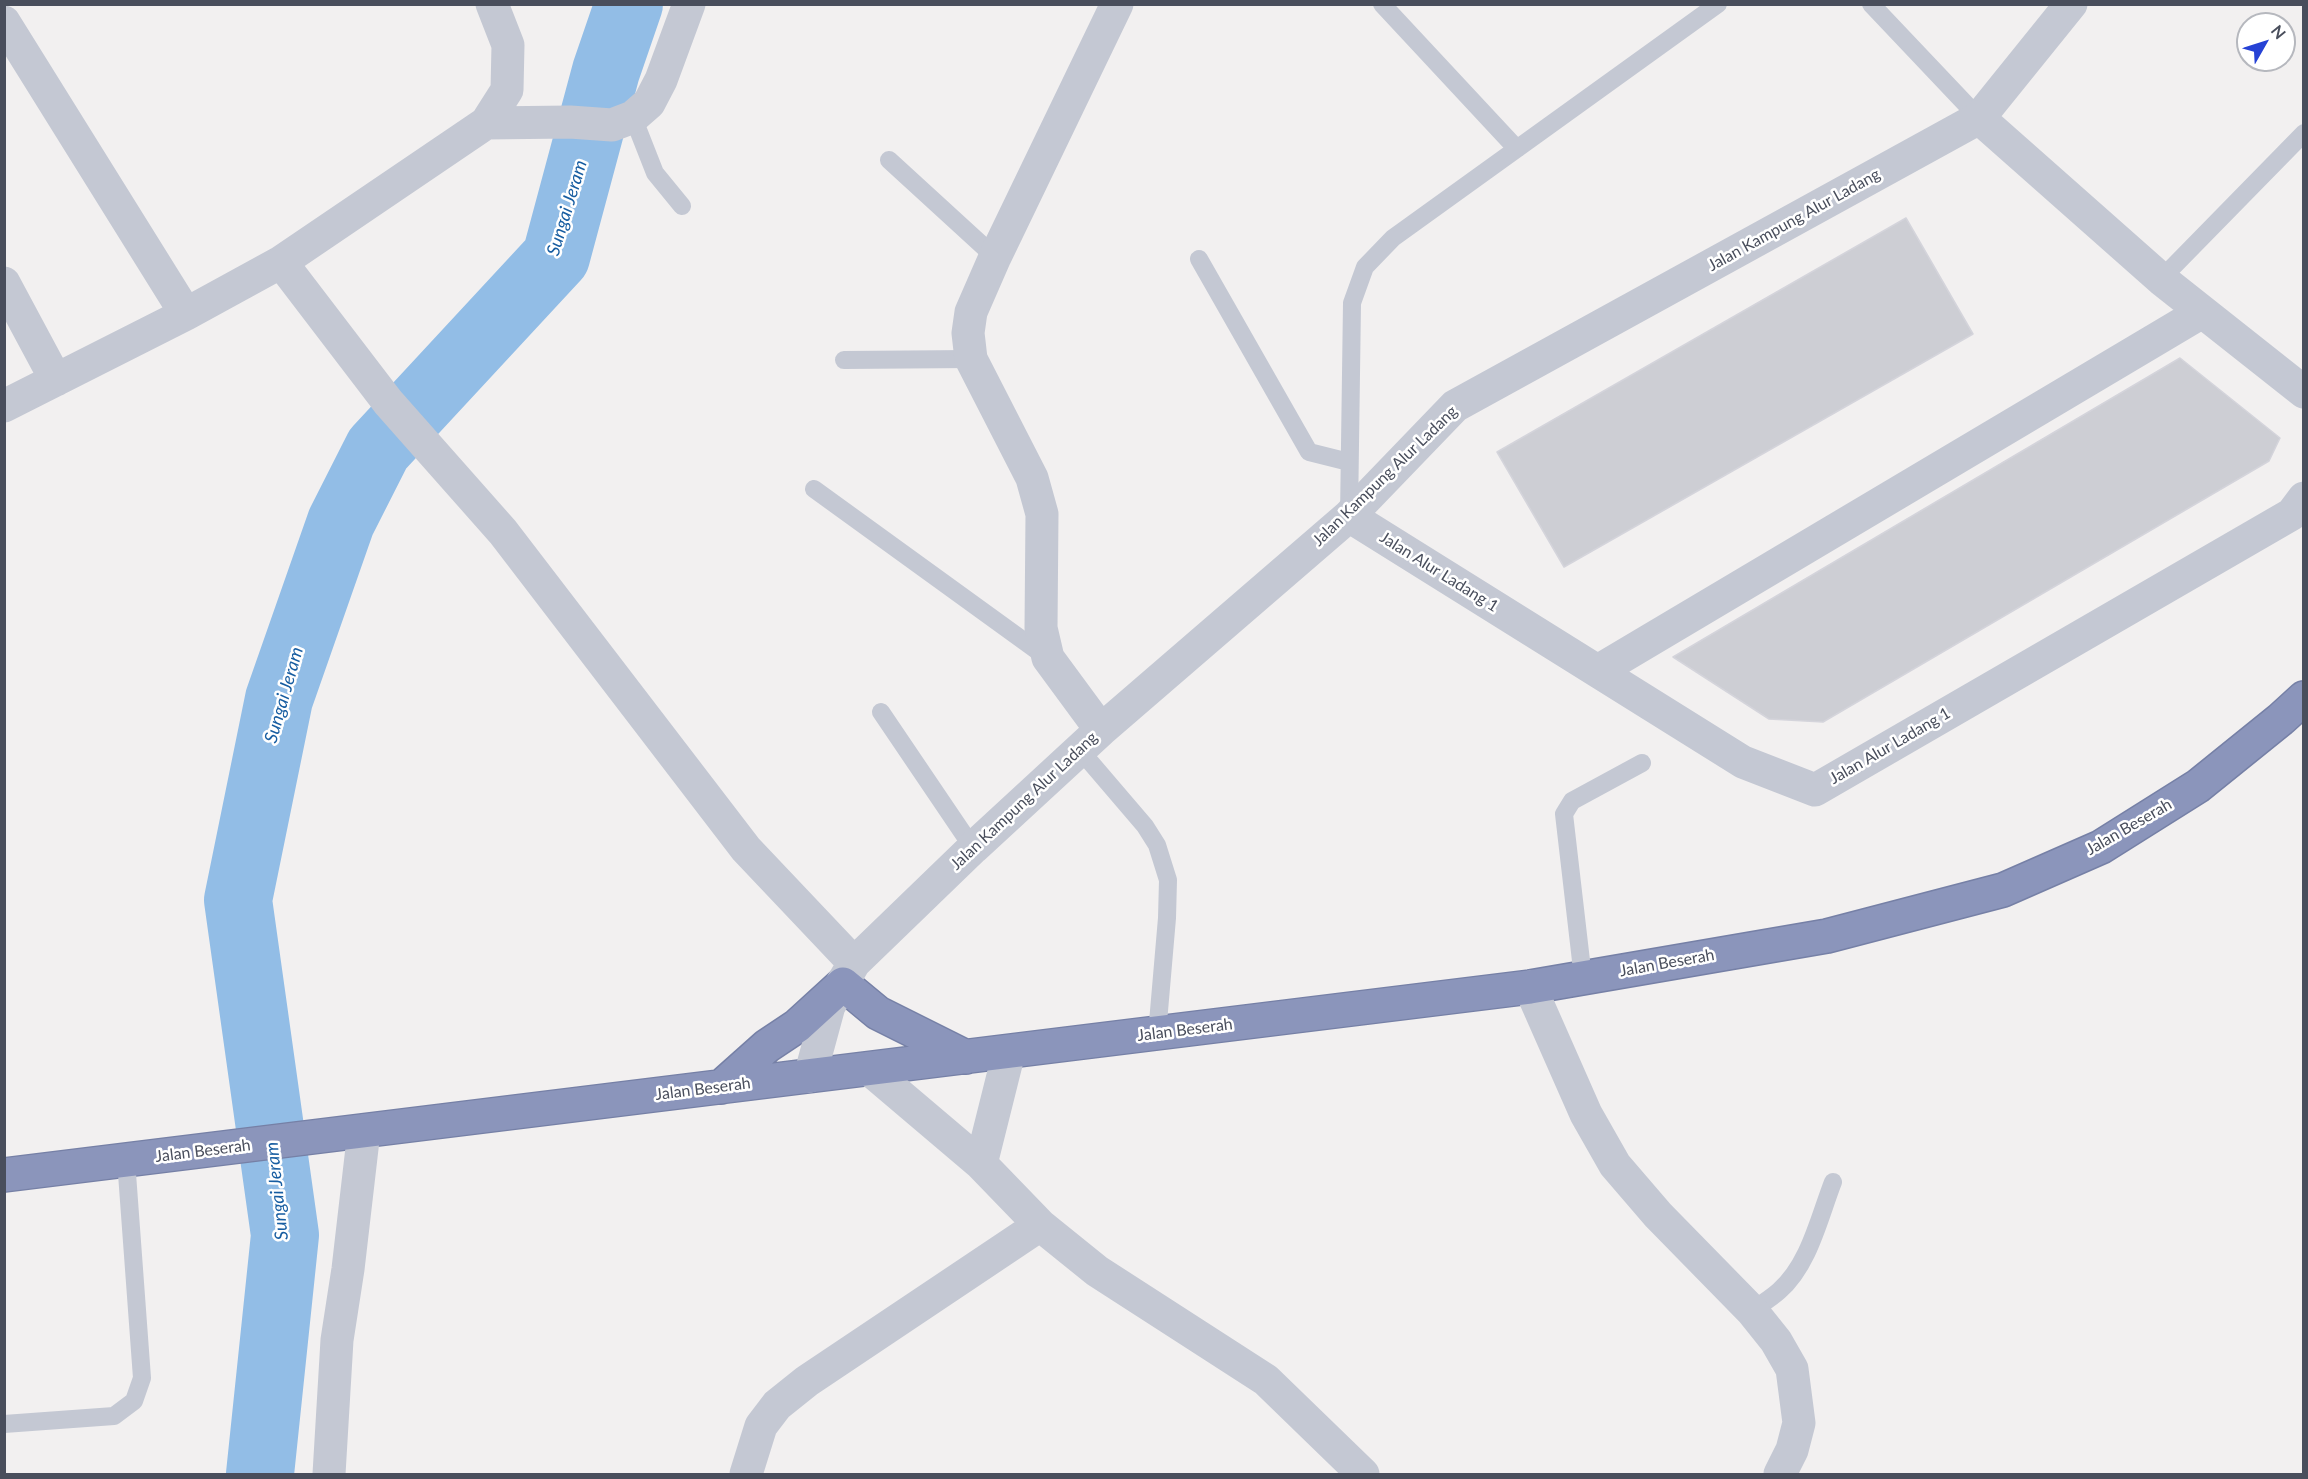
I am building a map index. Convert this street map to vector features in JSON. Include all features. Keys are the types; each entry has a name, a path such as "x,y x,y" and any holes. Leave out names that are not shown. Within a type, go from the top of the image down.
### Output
{"highway":[{"name":"Jalan Beserah","path":"4,1175 1530,987 1827,936 2003,890 2101,847 2198,786 2304,698"},
{"path":"721,1087 767,1046 797,1026 848,973 878,1013 966,1057"}],"street":[{"path":"4,406 186,314 281,262 486,123 507,90 508,45 492,4"},
{"path":"486,123 622,121 649,103 662,80 689,4"},
{"path":"1090,740 1048,658 1041,628 1042,514 1032,478 971,359 968,333 971,312 995,257 1117,4"},
{"name":"Jalan Kampung Alur Ladang","path":"810,1076 829,1006 848,973 973,848 1090,740 1349,516 1455,406 1979,118 2072,4"},
{"path":"4,22 186,314"},
{"path":"1979,118 2161,279 2304,392"},
{"path":"281,262 388,402 503,532 746,849 848,973"},
{"path":"4,283 56,380"},
{"path":"1598,670 2202,312"},
{"name":"Jalan Alur Ladang 1","path":"1349,516 1743,762 1815,790 2292,514 2304,498"},
{"path":"1530,987 1586,1114 1615,1165 1658,1215 1752,1311 1776,1341 1792,1369 1799,1423 1792,1450 1780,1474"},
{"path":"981,1164 1009,1052"},
{"path":"869,1069 981,1164 1040,1225 1097,1272 1266,1380 1363,1474"},
{"path":"329,1474 337,1340 348,1269 364,1131"},
{"path":"746,1474 761,1426 777,1405 807,1381 1040,1225"}],"lane":[{"path":"1382,4 1517,149"},
{"path":"1349,516 1352,303 1365,267 1393,238 1718,4"},
{"path":"1871,4 1979,118"},
{"path":"622,121 655,174 682,206"},
{"path":"2161,279 2304,133"},
{"path":"888,160 995,257"},
{"path":"1199,259 1309,452 1349,462"},
{"path":"844,360 971,359"},
{"path":"814,489 1048,658"},
{"path":"881,712 973,848"},
{"path":"1090,740 1157,845 1168,880 1157,1034"},
{"path":"1583,978 1564,813 1572,801 1642,763"},
{"path":"4,1424 114,1416 134,1401 142,1377 126,1160"},
{"path":"1752,1311 1780,1290 1794,1273 1808,1248 1833,1182"}],"building":[{"path":"1906,218 1973,334 1564,567 1497,452"},
{"path":"2180,358 2280,438 2269,461 1823,722 1769,719 1673,657"}],"waterway":[{"name":"Sungai Jeram","path":"260,1474 285,1235 238,900 279,699 341,522 378,449 556,257 606,71 629,4"}]}
